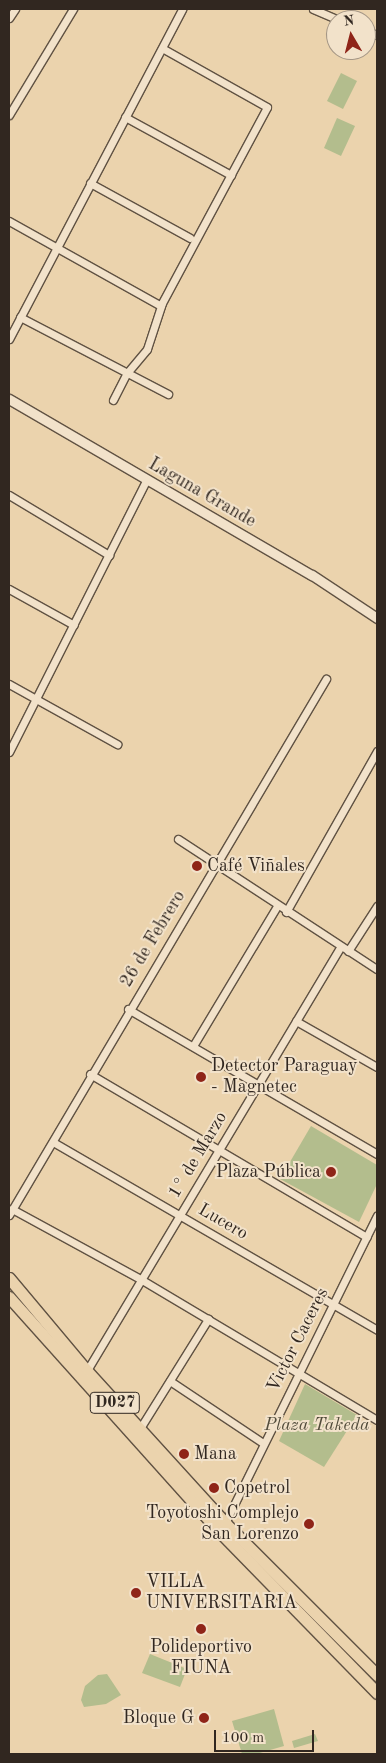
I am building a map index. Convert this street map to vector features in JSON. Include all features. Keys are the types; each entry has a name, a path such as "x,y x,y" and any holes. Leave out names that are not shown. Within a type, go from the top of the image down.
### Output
{"highway":[{"name":"D027","path":"9,1278 83,1374 222,1528 377,1693"},
{"name":"D027","path":"9,1297 139,1430 222,1528 377,1675"}],"main road":[{"name":"Laguna Grande","path":"9,399 312,575 377,618"}],"street":[{"path":"9,18 15,9"},
{"path":"9,115 73,9"},
{"path":"9,339 182,9"},
{"path":"313,9 326,14"},
{"path":"112,400 127,373 147,348 161,306 267,106 162,48"},
{"path":"126,117 231,175"},
{"path":"90,184 190,238"},
{"path":"9,221 161,306"},
{"path":"20,317 168,394"},
{"path":"9,752 147,480"},
{"path":"9,495 109,555"},
{"path":"9,589 74,625"},
{"name":"26 de Febrero","path":"11,1212 128,1009 326,679"},
{"path":"9,684 117,744"},
{"path":"286,912 377,751"},
{"path":"178,839 214,866 377,969"},
{"path":"193,1046 277,906"},
{"path":"348,951 377,906"},
{"name":"1° de Marzo","path":"83,1374 142,1280 341,946"},
{"path":"128,1009 377,1154"},
{"path":"296,1021 377,1067"},
{"path":"90,1074 367,1237"},
{"name":"Lucero","path":"53,1142 377,1330"},
{"path":"11,1212 142,1280 377,1420"},
{"name":"Victor Caceres","path":"222,1528 377,1216"},
{"path":"139,1430 208,1319"},
{"path":"170,1381 263,1444"}],"green space":[{"path":"341,73 357,81 343,109 327,101"},
{"path":"337,118 355,126 341,156 324,148"},
{"name":"Plaza Pública","path":"311,1126 377,1165 377,1184 359,1222 280,1179"},
{"name":"Plaza Takeda","path":"305,1384 357,1415 324,1467 279,1441"},
{"path":"150,1654 187,1669 180,1687 142,1673"},
{"path":"107,1674 121,1695 106,1704 84,1707 81,1700 85,1686 98,1675"},
{"path":"274,1709 284,1746 256,1754 242,1754 232,1721"},
{"path":"315,1734 318,1741 294,1748 292,1741"}],"place":[{"name":"Café Viñales","path":"197,866"},
{"name":"Detector Paraguay - Magnetec","path":"201,1077"},
{"name":"Plaza Pública","path":"331,1172"},
{"name":"Mana","path":"184,1454"},
{"name":"Copetrol","path":"214,1488"},
{"name":"Toyotoshi Complejo San Lorenzo","path":"309,1524"},
{"name":"VILLA UNIVERSITARIA","path":"136,1593"},
{"name":"Polideportivo FIUNA","path":"201,1629"},
{"name":"Bloque G","path":"204,1718"}]}
